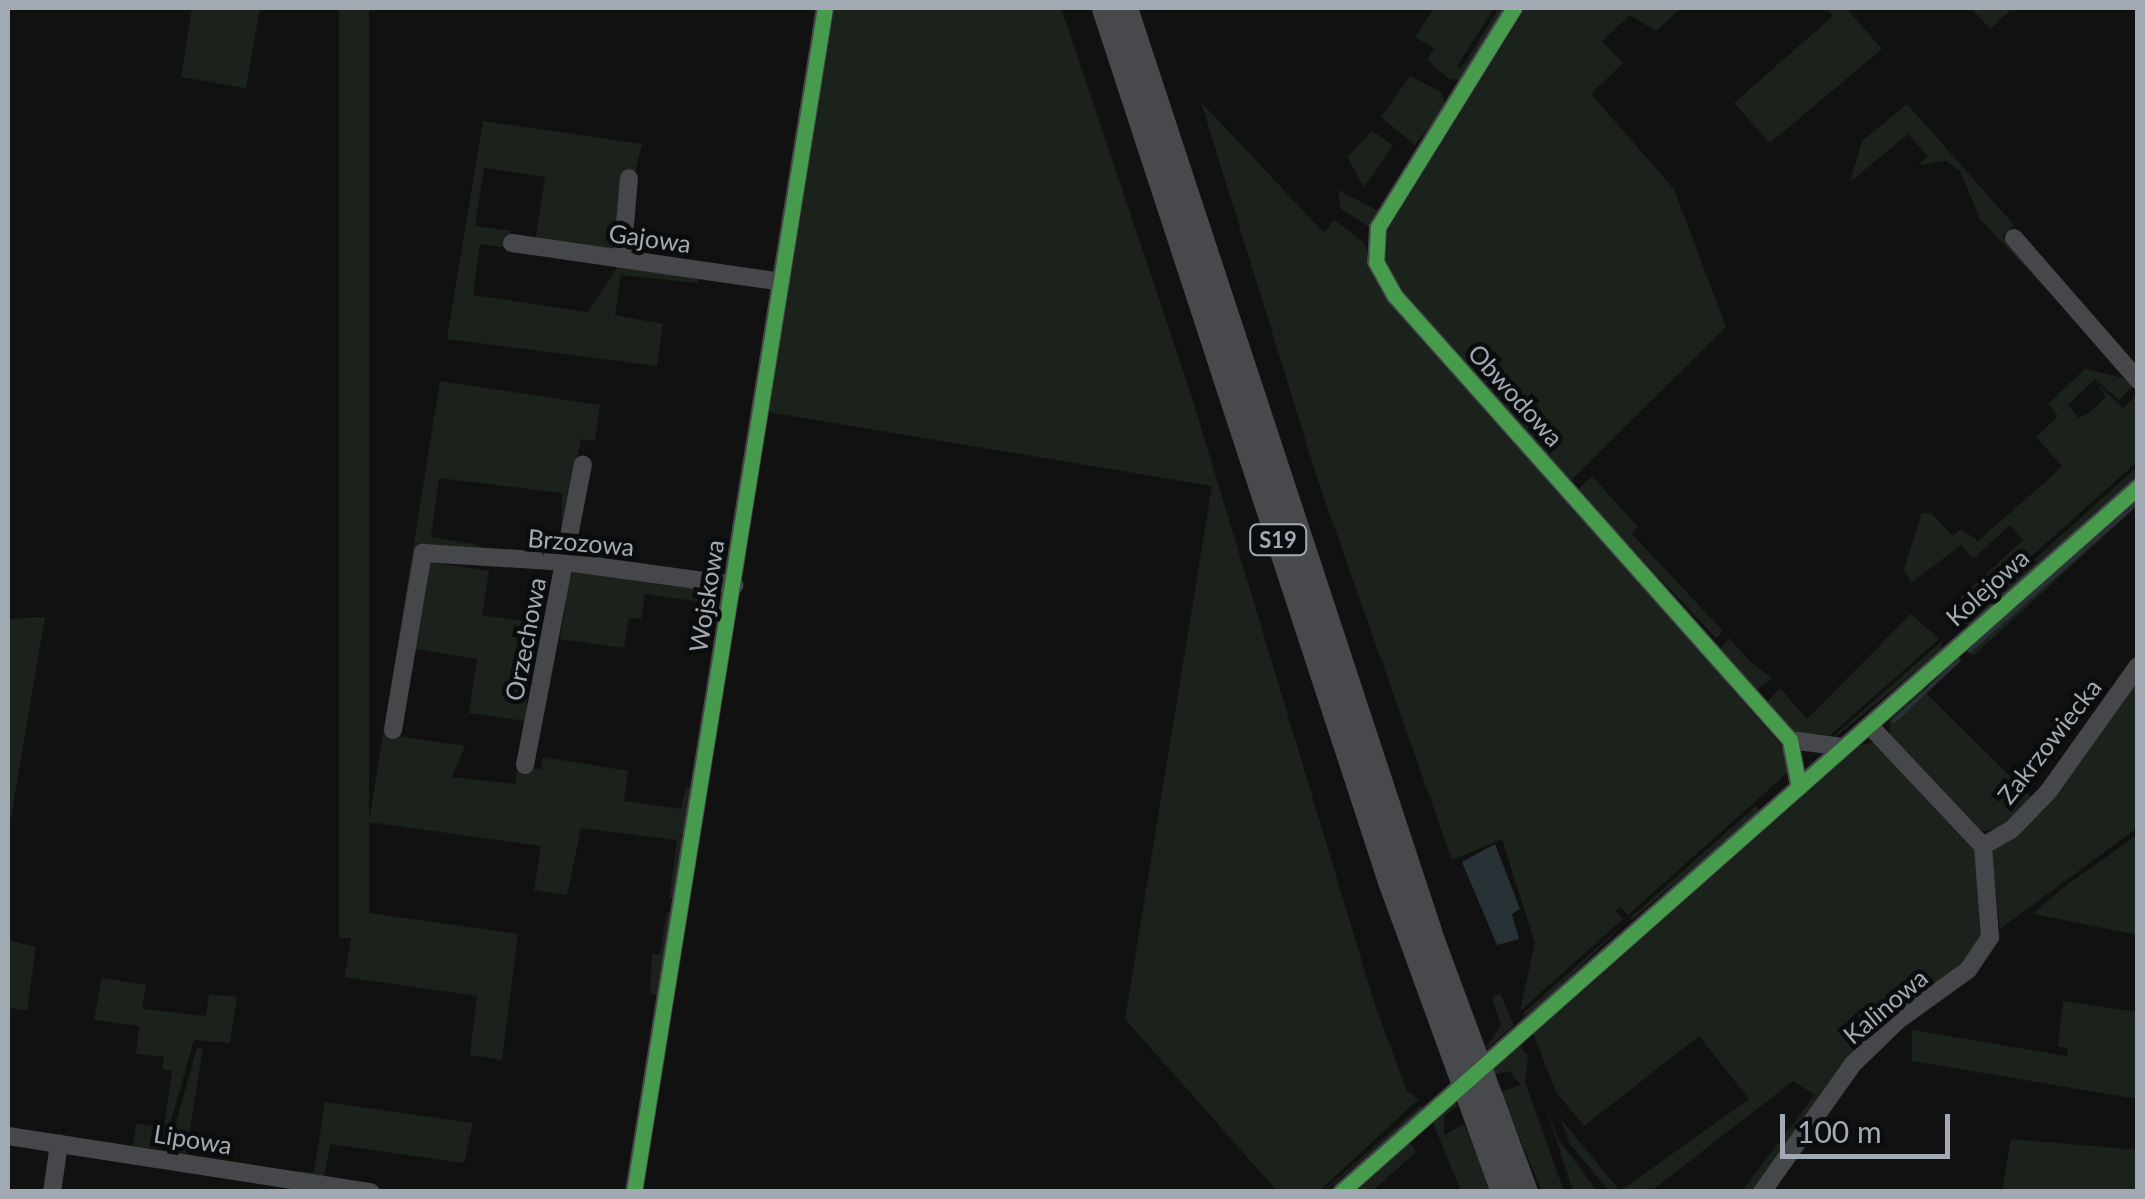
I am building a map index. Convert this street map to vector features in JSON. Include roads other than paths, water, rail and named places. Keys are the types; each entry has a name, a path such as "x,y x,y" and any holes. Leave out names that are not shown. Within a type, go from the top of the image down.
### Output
{"highway":[{"name":"S19","path":"1104,8 1470,1078 1525,1192"},
{"name":"S19","path":"1125,8 1470,1078 1503,1192"}],"street":[{"name":"Wojskowa","path":"634,1192 825,8"},
{"name":"Obwodowa","path":"1514,8 1378,227 1376,262 1395,296 1790,740"},
{"path":"622,260 629,178"},
{"path":"2014,238 2138,380"},
{"name":"Gajowa","path":"512,243 781,282"},
{"name":"Orzechowa","path":"525,765 583,465"},
{"name":"Kolejowa","path":"1470,1078 2138,487"},
{"name":"Brzozowa","path":"393,730 424,553 566,562 734,585"},
{"name":"Zakrzowiecka","path":"1983,846 2011,830 2048,792 2138,666"},
{"path":"1869,725 1983,846"},
{"path":"1798,786 1790,740 1843,748"},
{"name":"Kalinowa","path":"1762,1192 1868,1048 1959,978 1986,948 1990,894 1983,846"},
{"path":"1341,1192 1470,1078"},
{"name":"Lipowa","path":"8,1136 371,1192"},
{"path":"52,1192 59,1144"}],"waterway":[{"path":"1969,651 2138,502"},
{"path":"1894,721 1959,660"}]}
